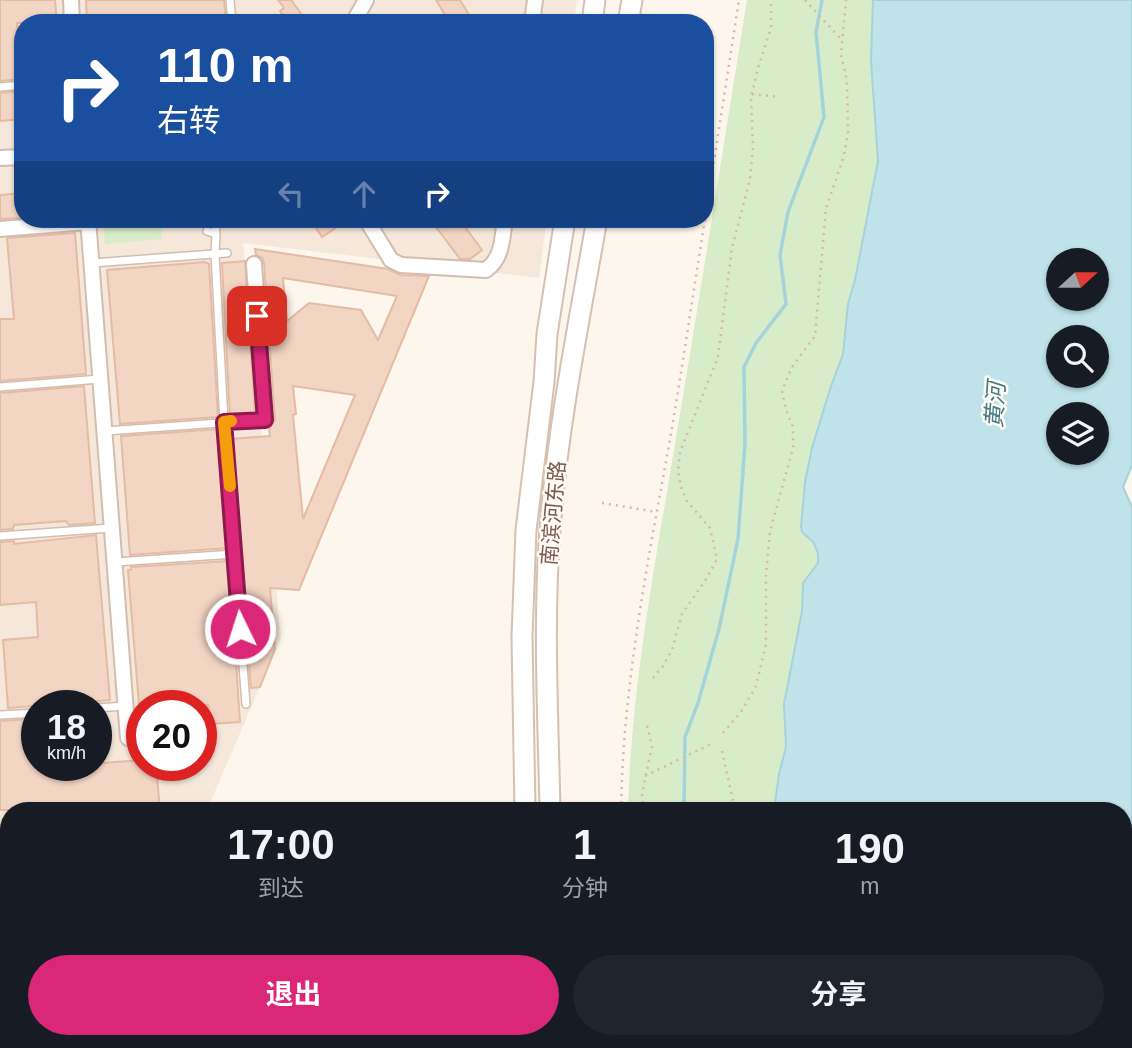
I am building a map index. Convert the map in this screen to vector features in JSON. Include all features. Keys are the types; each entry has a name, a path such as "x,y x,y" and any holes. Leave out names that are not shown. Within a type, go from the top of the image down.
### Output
{"main road":[{"name":"南滨河东路","path":"525,802 522,637 526,530 544,382 547,334 564,228"},
{"name":"南滨河东路","path":"550,802 546,636 550,531 560,432 595,228"},
{"path":"558,270 587,275"}],"street":[{"path":"89,228 126,706"},
{"path":"371,228 391,260 401,265 486,270 496,263 504,228"},
{"path":"254,264 265,420"}],"lane":[{"path":"216,228 224,422 246,704"},
{"path":"207,231 216,234"},
{"path":"91,263 227,253"},
{"path":"0,387 100,379"},
{"path":"104,431 265,420"},
{"path":"0,536 112,527"},
{"path":"115,562 235,554"},
{"path":"112,707 126,706"},
{"path":"0,715 21,714"}],"path":[{"path":"714,161 739,0"},
{"path":"653,678 672,650 682,614 717,559 710,528 687,501 678,471 680,452 718,357 732,248 750,179 753,147 752,94 771,28 771,0"},
{"path":"805,0 842,40"},
{"path":"723,733 741,712 756,686 766,644 766,575 770,531 793,447 793,427 782,391 792,367 815,337 826,208 843,159 848,134 847,80 841,55 846,0"},
{"path":"752,94 780,97"},
{"path":"621,802 622,754 637,627 704,228"},
{"path":"602,503 657,512"},
{"path":"643,802 642,794 652,746 646,722"},
{"path":"645,776 711,744"},
{"path":"722,751 733,802"}],"shaded area":[{"path":"0,0 577,0 575,14 14,14 14,228 546,228 539,278 243,243 281,638 210,802 0,802"}],"green space":[{"path":"747,0 874,0 871,61 878,161 848,304 843,354 812,448 805,482 801,527 802,532 814,543 818,563 803,583 802,611 784,704 786,747 775,802 628,802 634,718 645,626 710,228 714,228 714,204"},
{"path":"104,228 161,228 162,239 105,244"}],"water":[{"name":"黄河","path":"873,0 1132,0 1132,465 1123,487 1132,507 1132,802 775,802 786,747 784,704 802,611 803,583 818,563 814,543 802,532 801,527 805,482 812,448 843,354 848,304 878,161 871,61"}],"building":[{"path":"0,0 55,0 56,14 14,14 14,80 0,81"},
{"path":"86,0 224,0 225,14 87,14"},
{"path":"278,0 291,0 301,14 282,14 280,11 284,8"},
{"path":"436,0 460,0 469,14 445,14"},
{"path":"14,92 14,120 0,121 0,93"},
{"path":"14,194 14,218 0,219 0,195"},
{"path":"316,228 336,228 322,237"},
{"path":"437,228 466,228 482,250 470,259 460,259"},
{"path":"75,233 86,374 0,381 0,319 14,319 7,238"},
{"path":"255,249 388,269 400,275 429,276 299,590 270,588 275,649 260,687 251,688 231,439 270,436 269,428 275,420 264,263 262,258 256,255","holes":["283,278 397,296 378,340 361,310 309,303 287,321","293,386 355,395 303,519 293,415 296,414"]},
{"path":"245,261 255,414 230,416 222,263"},
{"path":"205,262 209,264 218,417 120,424 107,270"},
{"path":"84,386 95,523 69,525 66,521 14,525 13,529 0,530 0,393"},
{"path":"218,429 228,548 130,555 121,436"},
{"path":"96,535 109,690 21,690 21,707 8,708 3,640 38,637 36,602 0,605 0,542 14,541 14,544"},
{"path":"229,561 240,722 217,724 217,690 138,690 128,570 131,570 131,567"},
{"path":"21,720 21,781 112,781 112,762 126,761 126,781 157,781 159,802 0,802 0,721"}],"waterway":[{"path":"684,802 685,737 698,703 719,629 738,539 745,444 744,367 756,343 786,304 780,255 788,212 824,117 816,32 822,0"}],"slow traffic":[{"path":"230,486 224,422 231,421"}],"route":[{"path":"240,629 224,422 265,420 257,316"}]}
